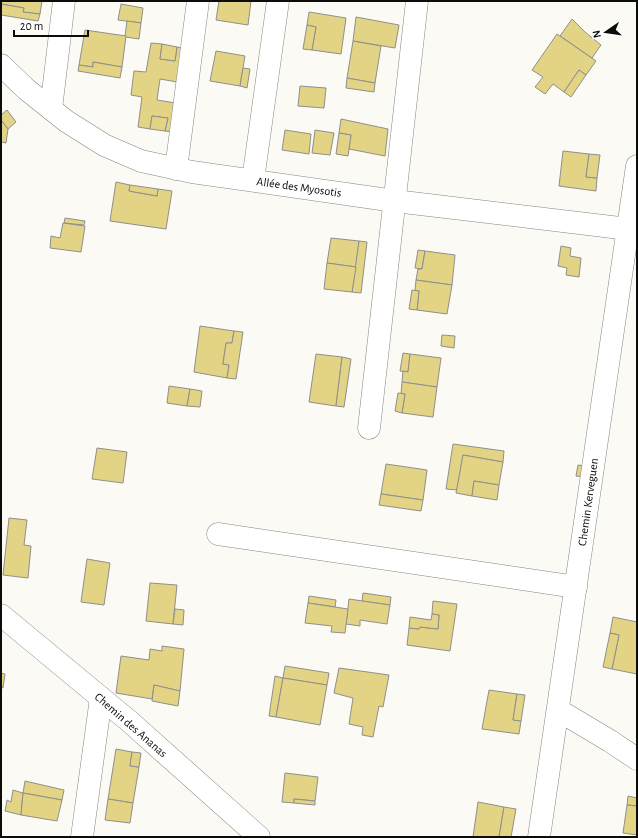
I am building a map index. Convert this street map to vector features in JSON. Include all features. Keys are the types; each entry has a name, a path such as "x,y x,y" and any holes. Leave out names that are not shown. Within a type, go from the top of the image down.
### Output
{"street":[{"path":"51,109 64,1"},
{"path":"176,169 198,1"},
{"path":"253,180 278,1"},
{"path":"369,428 417,1"},
{"name":"Allée des Myosotis","path":"1,65 26,89 66,122 104,145 141,161 192,172 395,201 632,229"},
{"name":"Chemin Kerveguen","path":"539,837 576,587 632,229 637,166"},
{"path":"218,534 576,587"},
{"name":"Chemin des Ananas","path":"1,615 129,721 259,837"},
{"path":"82,837 101,698"},
{"path":"558,710 637,759"}],"building":[{"path":"1,1 42,1 40,14 23,12 24,8 1,4"},
{"path":"219,1 251,1 248,25 216,20"},
{"path":"1,4 24,8 23,12 40,14 38,21 1,15"},
{"path":"121,4 143,8 141,23 118,20"},
{"path":"309,12 346,18 341,54 312,50 316,27 307,25"},
{"path":"356,17 399,25 395,48 353,41"},
{"path":"572,19 601,45 592,58 560,36"},
{"path":"127,21 141,23 139,39 125,36"},
{"path":"307,25 316,27 312,50 303,49"},
{"path":"85,30 126,36 122,67 93,62 93,67 79,65"},
{"path":"557,34 596,61 586,75 579,70 564,92 553,84 545,94 535,87 543,77 532,70"},
{"path":"353,41 381,46 375,83 347,78"},
{"path":"151,43 162,44 160,59 175,61 177,47 188,49 183,83 160,79 157,100 182,104 178,133 165,131 168,118 152,116 150,129 138,127 142,97 131,95 134,71 146,72"},
{"path":"162,44 177,47 175,61 160,59"},
{"path":"216,51 245,56 240,86 210,81"},
{"path":"93,62 122,67 120,78 78,71 79,65 93,67"},
{"path":"243,68 250,69 247,88 240,86"},
{"path":"579,70 586,75 571,97 564,92"},
{"path":"347,78 375,83 374,92 346,88"},
{"path":"300,86 326,88 324,108 298,106"},
{"path":"7,110 16,122 8,129 1,120 1,115"},
{"path":"152,116 168,118 165,131 150,129"},
{"path":"341,119 388,129 385,156 349,149 351,135 339,133"},
{"path":"1,120 8,129 6,143 1,142"},
{"path":"285,130 311,134 309,154 282,150"},
{"path":"315,130 334,133 330,155 312,153"},
{"path":"339,133 351,135 348,156 336,154"},
{"path":"563,151 589,154 586,177 597,178 596,191 559,186"},
{"path":"589,154 600,155 597,178 586,177"},
{"path":"116,182 130,185 129,191 157,196 158,189 172,191 166,229 110,221"},
{"path":"130,185 158,189 157,196 129,191"},
{"path":"65,218 85,221 84,225 64,223"},
{"path":"63,223 85,226 81,252 50,248 51,236 60,238"},
{"path":"331,238 359,241 356,267 327,263"},
{"path":"359,241 367,242 361,293 352,292"},
{"path":"561,246 571,248 570,256 581,258 579,277 566,275 567,268 558,266"},
{"path":"418,250 425,251 422,269 415,268"},
{"path":"425,251 455,255 452,285 416,280 418,269 422,269"},
{"path":"327,263 356,267 352,292 324,289"},
{"path":"416,280 452,285 447,314 417,310 419,291 415,291"},
{"path":"412,290 419,291 417,310 409,309"},
{"path":"200,326 234,331 232,343 226,343 223,364 229,365 227,378 194,372"},
{"path":"234,331 243,332 236,379 227,378 229,365 223,364 226,343 232,343"},
{"path":"442,335 455,336 454,348 441,346"},
{"path":"403,353 410,354 408,372 400,371"},
{"path":"316,354 342,357 336,406 309,402"},
{"path":"410,354 441,358 437,387 402,382 403,371 408,372"},
{"path":"342,357 351,359 344,407 336,406"},
{"path":"402,382 437,387 433,417 402,413 405,394 401,394"},
{"path":"169,386 190,389 187,406 167,403"},
{"path":"190,389 202,391 200,407 187,406"},
{"path":"398,393 405,394 402,413 395,411"},
{"path":"453,444 504,451 503,462 463,455 457,490 446,489"},
{"path":"97,448 127,452 123,483 92,479"},
{"path":"463,455 503,462 499,485 474,481 472,496 456,493"},
{"path":"386,464 427,470 423,500 381,494"},
{"path":"578,465 585,466 584,477 576,476"},
{"path":"474,481 499,485 497,500 472,496"},
{"path":"381,494 423,500 421,511 379,505"},
{"path":"9,518 27,520 24,545 31,546 28,578 3,575"},
{"path":"87,559 110,563 104,605 81,602"},
{"path":"150,583 177,585 173,624 146,621"},
{"path":"363,593 391,597 390,605 362,601"},
{"path":"309,596 336,600 335,607 308,603"},
{"path":"349,599 390,605 387,624 360,620 360,626 346,624"},
{"path":"433,601 457,604 450,651 407,645 409,628 419,629 420,627 438,629 439,615 432,614"},
{"path":"308,603 348,609 345,633 331,632 332,626 305,623"},
{"path":"175,609 184,610 183,625 173,624"},
{"path":"432,614 439,615 438,629 420,627 419,629 409,628 410,617 431,620"},
{"path":"613,617 637,622 637,674 612,669 619,635 610,633"},
{"path":"610,633 619,635 612,669 603,667"},
{"path":"162,646 184,649 180,691 154,685 152,699 116,693 121,656 149,660 150,649 162,651"},
{"path":"285,666 329,673 327,685 283,678"},
{"path":"339,668 389,675 383,707 379,706 373,737 362,735 363,727 349,724 353,698 334,693"},
{"path":"1,673 5,674 3,688 1,687"},
{"path":"275,676 283,678 276,717 269,716"},
{"path":"283,678 327,685 320,725 276,717"},
{"path":"154,685 180,691 178,706 152,701"},
{"path":"489,690 517,694 513,720 521,721 519,734 482,729"},
{"path":"517,694 525,695 521,721 513,720"},
{"path":"116,749 132,752 130,766 139,767 133,803 108,799"},
{"path":"132,752 141,753 139,767 130,766"},
{"path":"285,773 318,777 315,801 294,799 294,803 282,802"},
{"path":"25,781 64,790 62,800 23,793"},
{"path":"13,790 23,793 21,815 5,811 7,800 11,802"},
{"path":"23,793 62,800 57,821 21,815"},
{"path":"628,796 637,798 637,806 627,805"},
{"path":"108,799 133,803 130,823 105,820"},
{"path":"294,799 315,801 315,805 294,803"},
{"path":"478,802 504,807 499,837 473,837"},
{"path":"627,805 637,806 637,835 623,833"},
{"path":"504,807 516,809 511,837 499,837"}]}
